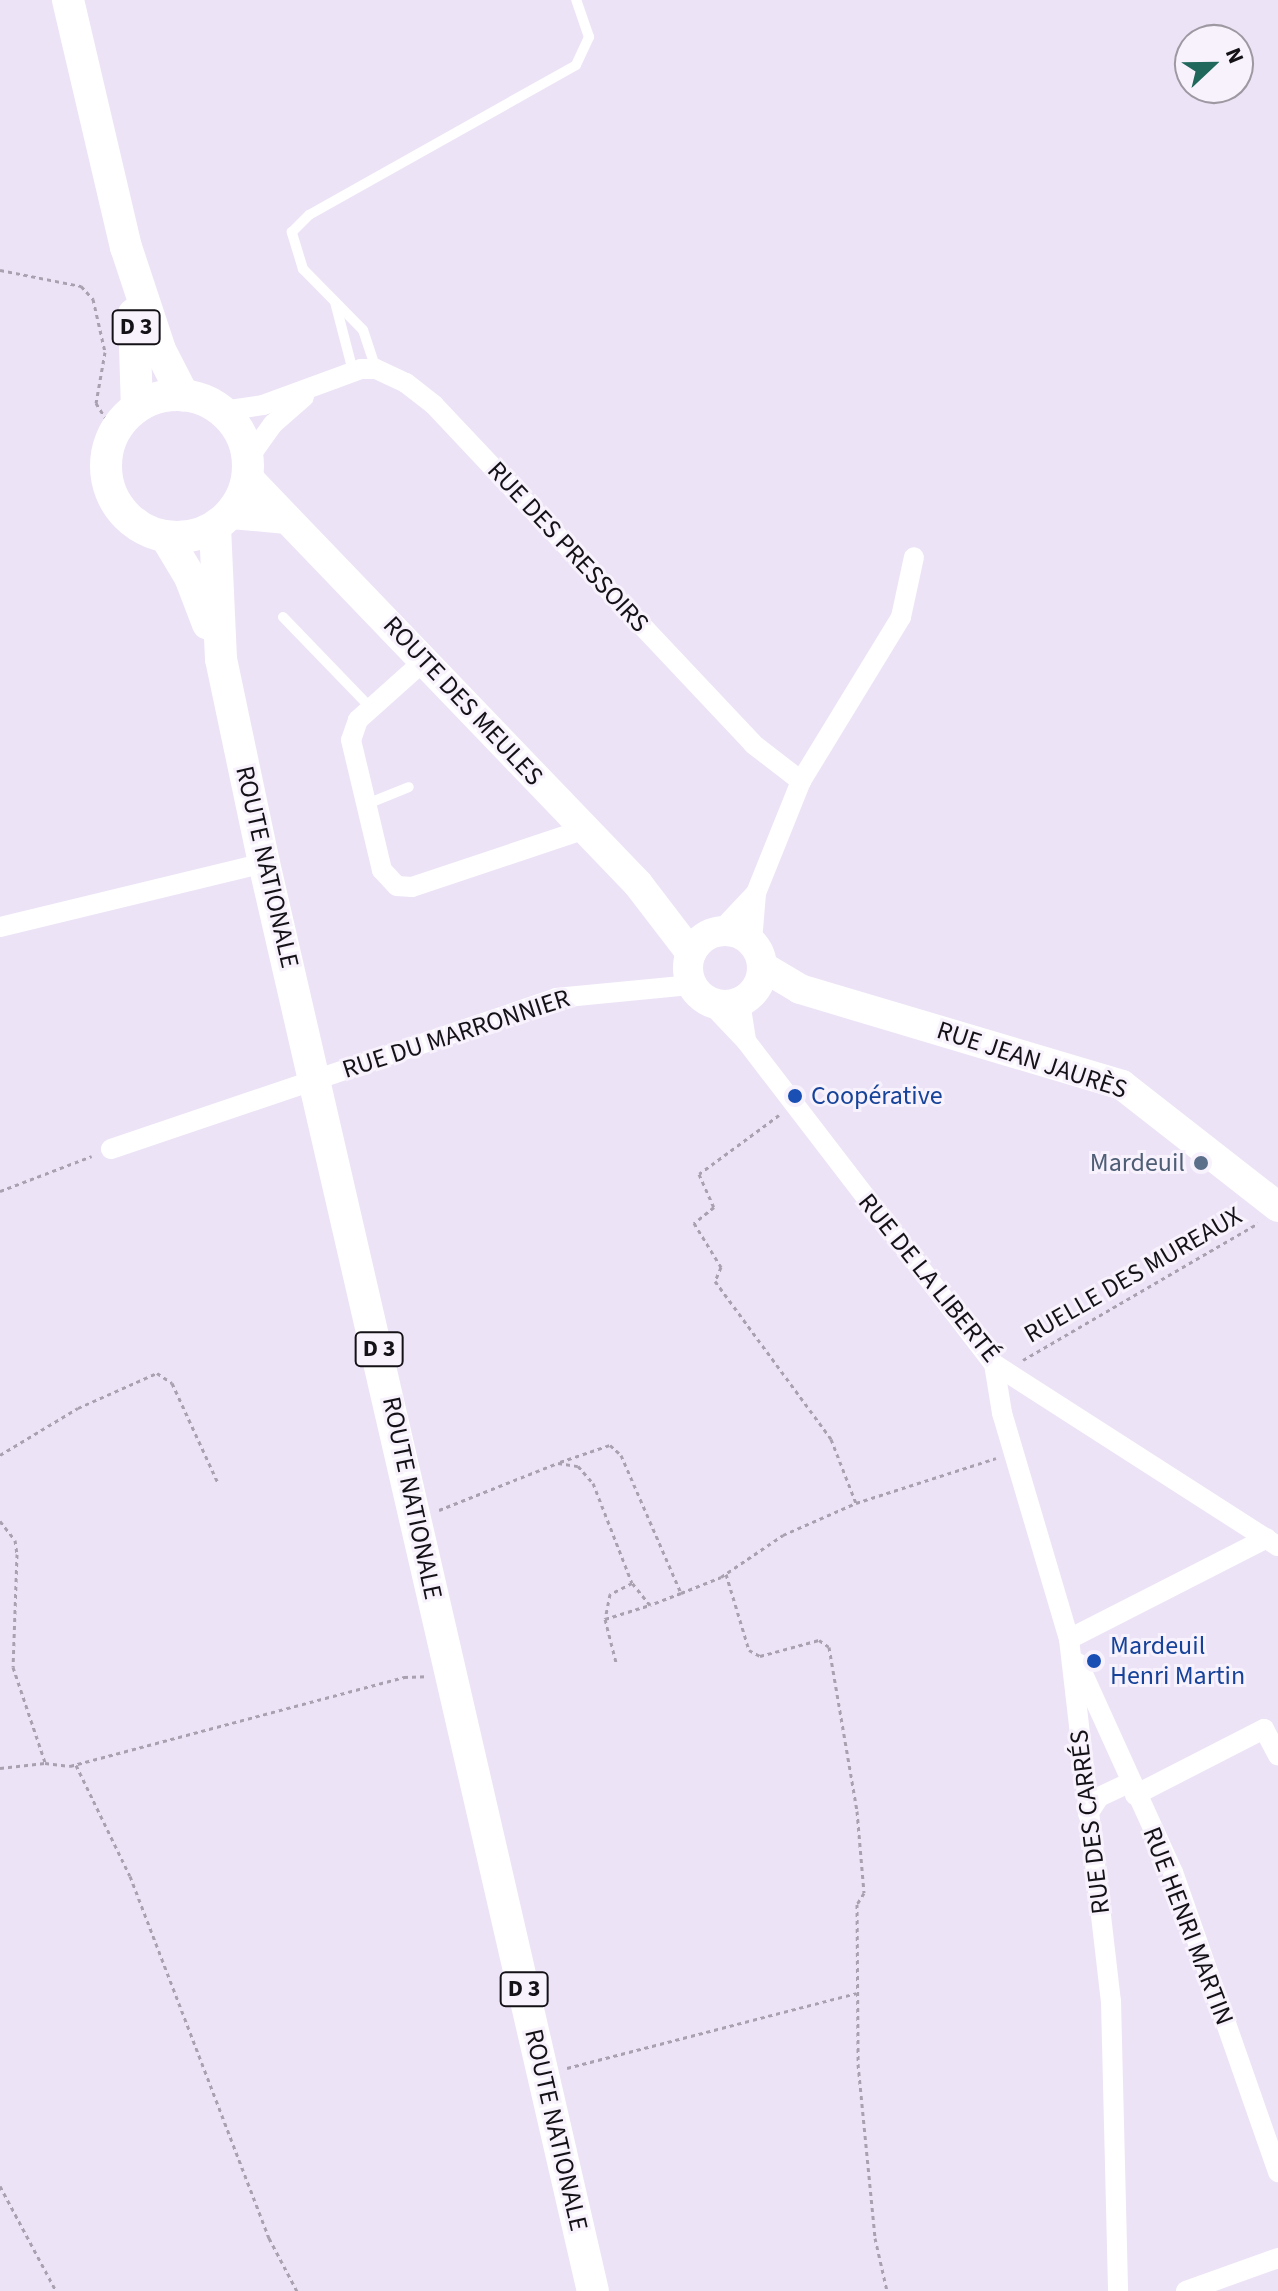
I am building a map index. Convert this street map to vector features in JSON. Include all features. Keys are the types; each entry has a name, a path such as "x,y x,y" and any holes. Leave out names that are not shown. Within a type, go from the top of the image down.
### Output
{"main road":[{"name":"D 3","path":"68,0 126,247 160,350 183,395"},
{"name":"D 3","path":"126,247 139,356 137,407"},
{"path":"183,395 223,411 244,441 248,468 223,521 192,537 166,537 131,521 117,507 105,470 114,432 137,407 159,397 183,395"},
{"name":"D 3","path":"221,659 223,521"},
{"name":"D 3","path":"166,537 190,577 221,659"},
{"name":"ROUTE NATIONALE","path":"221,659 264,863 593,2291"}],"street":[{"path":"223,411 313,389 353,371 376,369"},
{"name":"RUE DES PRESSOIRS","path":"376,369 434,405 753,744 801,781"},
{"path":"248,468 273,424 313,389"},
{"name":"ROUTE DES MEULES","path":"248,468 287,519 638,884 691,953"},
{"path":"223,521 287,519"},
{"path":"701,993 691,953 756,893 801,781 901,617 914,557"},
{"path":"425,660 358,720 351,740 382,870 397,886 412,887 585,829"},
{"path":"0,927 264,863"},
{"name":"ROUTE DES MEULES","path":"638,884 717,931 752,975"},
{"name":"RUE DE LA LIBERTÉ","path":"746,1041 756,893"},
{"name":"RUE JEAN JAURÈS","path":"701,993 752,975 1070,1069 1137,1092 1271,1213"},
{"name":"RUE DE LA LIBERTÉ","path":"701,993 746,1041 1002,1369 1272,1542"},
{"name":"RUE DU MARRONNIER","path":"111,1149 556,998 701,993"},
{"name":"RUE DES CARRÉS","path":"1002,1369 1014,1452 1069,1639 1111,2001 1118,2291"},
{"path":"1069,1639 1272,1542"},
{"name":"RUE HENRI MARTIN","path":"1069,1639 1132,1789 1173,1872 1278,2172"},
{"path":"1077,1713 1090,1706 1099,1711"},
{"path":"1088,1814 1099,1797 1132,1789 1264,1729 1278,1755"},
{"path":"1186,2291 1278,2258"}],"lane":[{"path":"376,369 363,330 298,260 292,243 296,227 576,65 589,37 576,0"},
{"path":"334,300 353,371"},
{"path":"283,617 371,708"},
{"path":"367,804 409,787"}],"path":[{"path":"0,270 81,286 93,299 105,352 96,403 114,432"},
{"path":"793,1105 699,1174 714,1207 694,1223 721,1267 715,1281 831,1439 856,1503"},
{"path":"0,1191 111,1149"},
{"name":"RUELLE DES MUREAUX","path":"1002,1369 1271,1213"},
{"path":"0,1455 78,1408 157,1373 172,1383 218,1483"},
{"path":"417,1519 610,1445 621,1455 681,1593"},
{"path":"605,1619 650,1605 726,1574 783,1535 856,1503 1014,1452"},
{"path":"558,1463 578,1466 593,1483 632,1583 650,1605"},
{"path":"0,1521 15,1540 13,1667 45,1763"},
{"path":"726,1574 749,1650 760,1656 819,1640 829,1647 857,1811 864,1893 857,1904 856,1993 867,2172 887,2291"},
{"path":"616,1662 605,1619 610,1594 632,1583"},
{"path":"0,1768 45,1763 76,1765 404,1677 424,1675 454,1686"},
{"path":"76,1765 130,1876 269,2238 297,2291"},
{"path":"543,2073 856,1993"},
{"path":"0,2186 56,2291"}],"place":[{"name":"Coopérative","path":"795,1096"},
{"name":"Mardeuil","path":"1201,1163"},
{"name":"Mardeuil Henri Martin","path":"1094,1661"}]}
